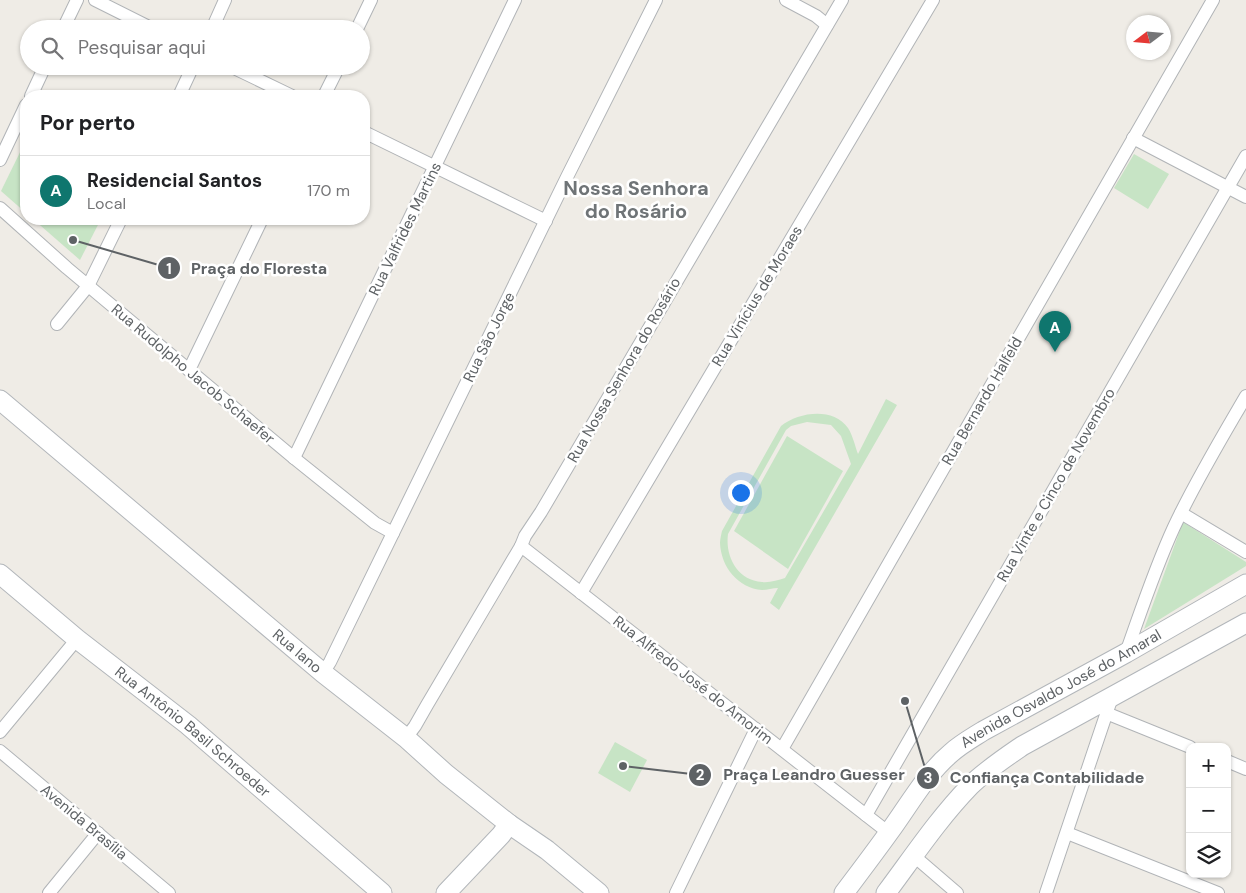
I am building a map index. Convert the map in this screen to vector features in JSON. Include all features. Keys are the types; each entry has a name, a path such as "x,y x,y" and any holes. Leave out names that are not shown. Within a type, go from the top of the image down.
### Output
{"main road":[{"name":"Rua Iano","path":"0,400 323,673 406,738 446,774 509,824 547,850 599,893"},
{"name":"Rua Antônio Basil Schroeder","path":"0,574 77,639 188,725 382,893"},
{"name":"Avenida Osvaldo José do Amaral","path":"844,893 924,782 952,752 983,731 1246,584"},
{"name":"Avenida Osvaldo José do Amaral","path":"886,893 945,814 970,786 991,767 1022,746 1109,705 1246,623"},
{"path":"446,893 501,835 509,824"}],"street":[{"path":"67,20 77,0"},
{"path":"95,0 135,20"},
{"path":"216,20 225,0"},
{"path":"361,20 371,0"},
{"name":"Rua Valfrides Martins","path":"294,458 515,0"},
{"name":"Rua São Jorge","path":"323,673 656,0"},
{"path":"786,0 816,16 827,25"},
{"name":"Rua Nossa Senhora do Rosário","path":"406,738 427,706 521,546 525,536 541,512 842,0"},
{"name":"Rua Vinícius de Moraes","path":"581,593 933,0"},
{"name":"Rua Bernardo Halfeld","path":"782,749 1212,0"},
{"path":"34,90 41,75"},
{"path":"182,90 190,75"},
{"path":"249,75 280,90"},
{"path":"327,90 334,75"},
{"path":"0,160 20,118"},
{"path":"370,135 546,221"},
{"path":"1133,138 1246,197"},
{"name":"Rua Vinte e Cinco de Novembro","path":"866,815 1246,156"},
{"name":"Rua Rudolpho Jacob Schaefer","path":"0,208 88,286 294,458 375,523 393,533"},
{"path":"57,324 88,286 118,225"},
{"path":"189,370 259,225"},
{"path":"1126,652 1164,548 1180,513 1246,396"},
{"path":"1180,513 1246,552"},
{"name":"Rua Alfredo José do Amorim","path":"521,546 889,833"},
{"path":"0,732 77,639"},
{"path":"1046,893 1109,705 1186,745"},
{"path":"676,893 756,729"},
{"name":"Avenida Brasília","path":"0,751 169,893"},
{"path":"1231,763 1246,769"},
{"path":"50,893 98,833"},
{"path":"1067,833 1218,893"},
{"path":"914,856 957,893"}],"green space":[{"path":"20,152 20,208 1,191"},
{"path":"1134,154 1169,174 1148,209 1114,188"},
{"path":"40,225 98,225 80,260"},
{"path":"886,399 897,405 779,610 770,603 778,588 762,590 753,588 738,581 732,575 721,552 722,531 781,426 788,421 797,417 816,414 834,417 842,421 848,428 858,454","holes":["807,422 831,425 841,436 851,464 785,578 765,582 746,577 734,566 729,550 728,534 786,430 791,426"]},
{"path":"787,436 843,471 788,569 734,531"},
{"path":"1183,522 1246,562 1246,566 1144,629"},
{"path":"615,742 647,760 630,792 598,773"}],"place":[{"name":"Praça do Floresta","path":"73,240"},
{"name":"Residencial Santos","path":"1055,352"},
{"name":"Confiança Contabilidade","path":"905,701"},
{"name":"Praça Leandro Guesser","path":"623,766"}],"district":[{"name":"Nossa Senhora do Rosário","path":"636,200"}]}
